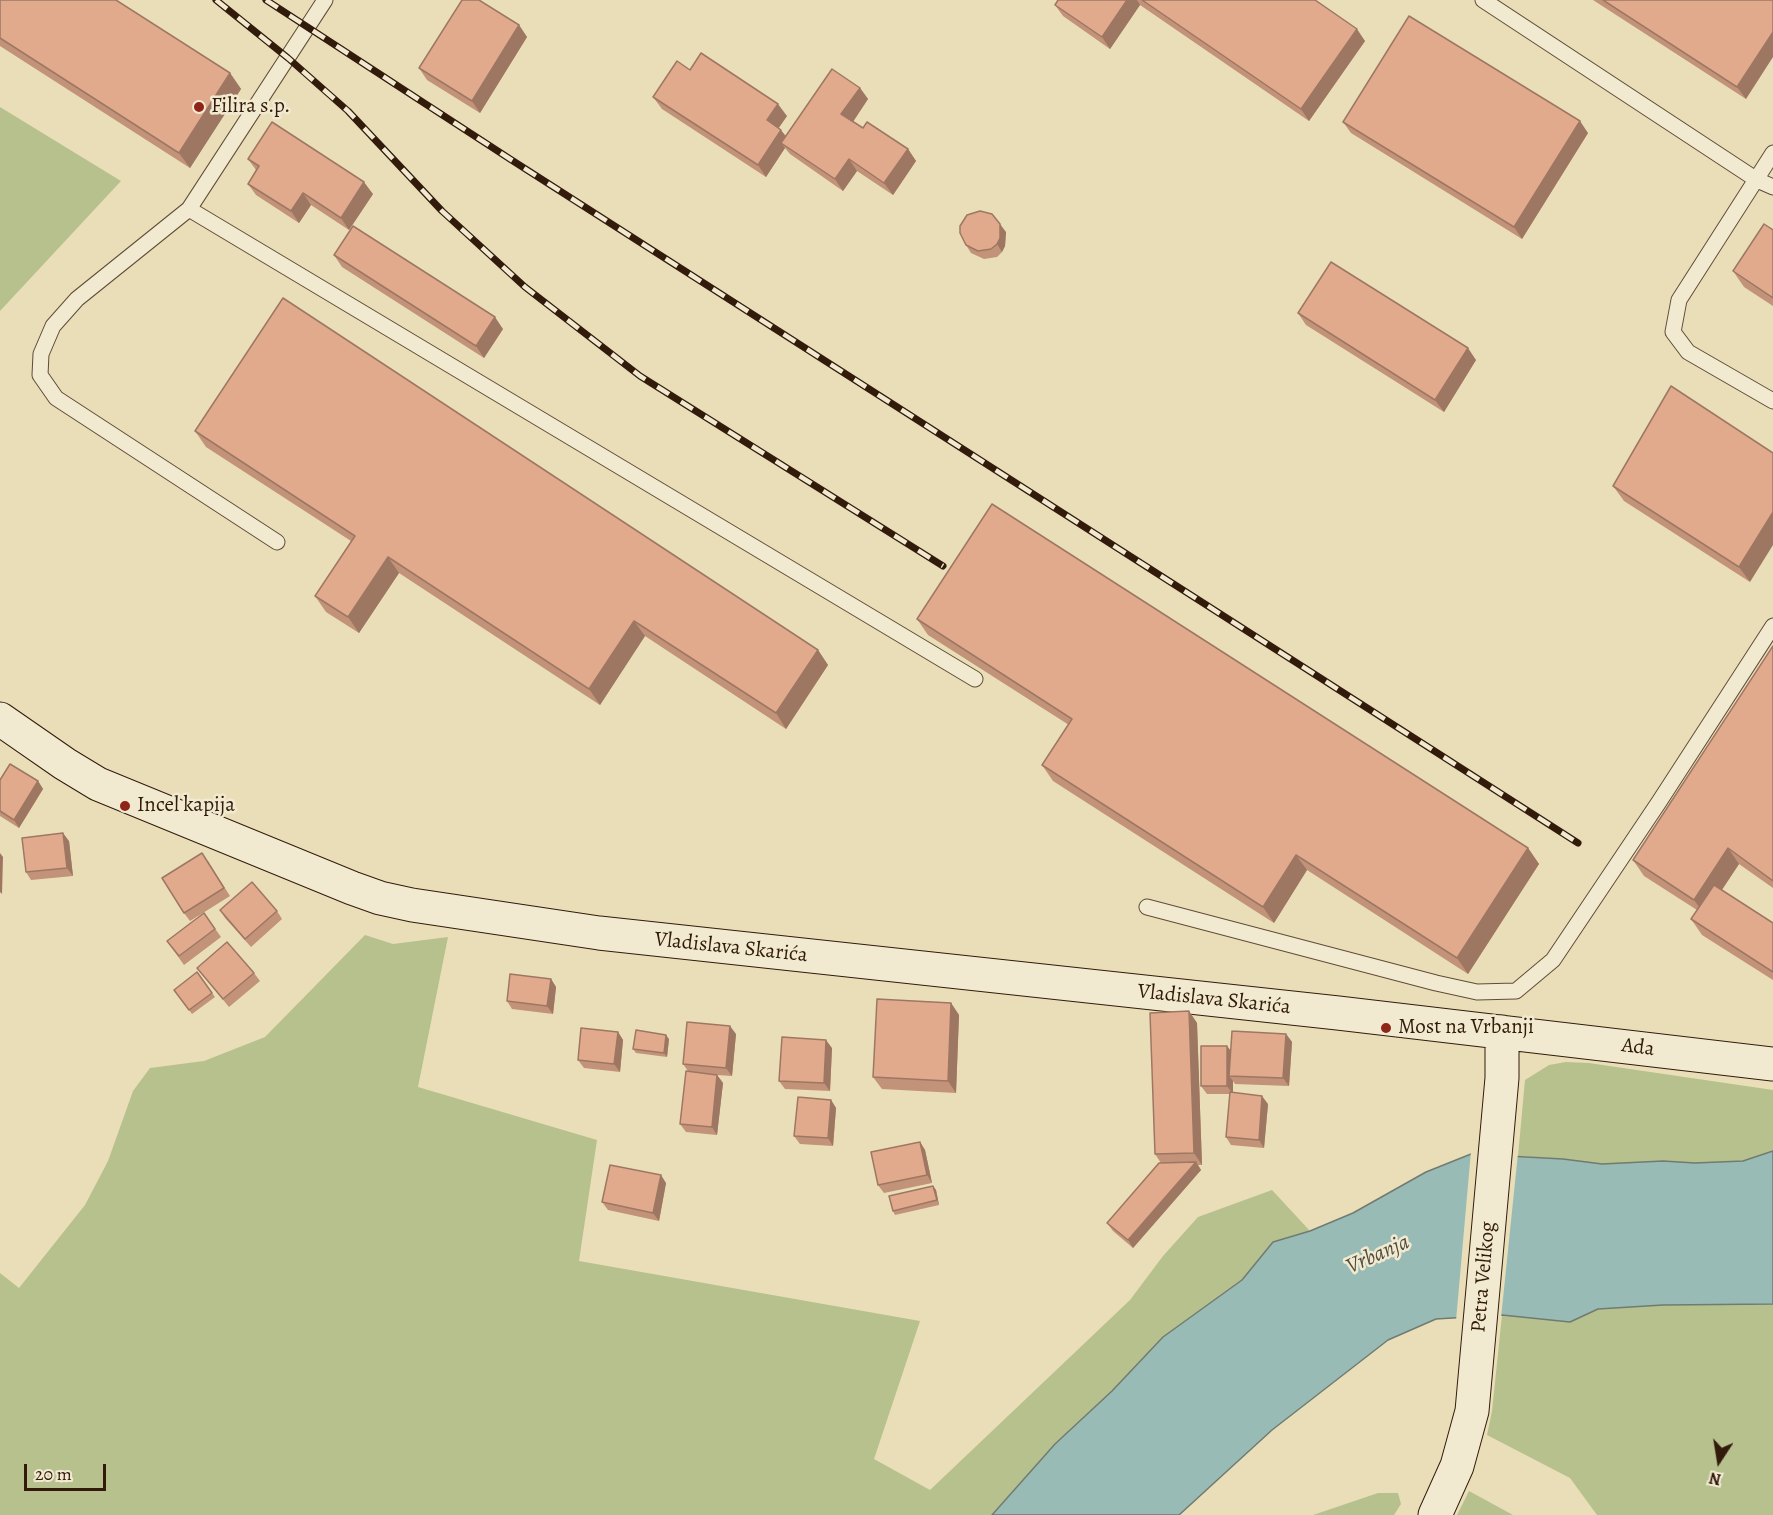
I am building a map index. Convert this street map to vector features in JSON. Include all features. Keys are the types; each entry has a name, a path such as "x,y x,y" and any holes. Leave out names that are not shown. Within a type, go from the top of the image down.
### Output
{"street":[{"name":"Vladislava Skarića","path":"0,719 65,764 98,783 351,888 380,898 412,905 599,933 1502,1032"},
{"name":"Ada","path":"1502,1032 1773,1064"},
{"name":"Petra Velikog","path":"1435,1515 1457,1466 1467,1433 1473,1399 1502,1078 1502,1032"}],"lane":[{"path":"277,542 56,398 40,375 41,354 53,326 77,299 189,208 326,0"},
{"path":"1484,0 1757,180 1773,187"},
{"path":"1773,153 1679,300 1673,332 1688,352 1773,401"},
{"path":"189,208 975,679"},
{"path":"1147,907 1436,983 1478,992 1516,991 1553,960 1773,626"}],"green space":[{"path":"0,107 121,181 0,311"},
{"path":"365,935 393,944 448,937 418,1087 597,1140 579,1261 920,1321 874,1459 930,1490 1130,1300 1163,1256 1198,1217 1272,1190 1310,1231 1273,1242 1242,1280 1163,1337 1112,1391 1055,1444 992,1515 0,1515 0,1273 19,1288 85,1205 108,1161 133,1091 150,1068 204,1061 265,1037"},
{"path":"1566,1062 1589,1063 1773,1090 1773,1151 1743,1161 1695,1163 1663,1161 1602,1164 1518,1156 1525,1080 1549,1065"},
{"path":"1773,1304 1773,1515 1597,1515 1570,1478 1487,1435 1492,1411 1502,1315 1570,1322 1598,1309 1663,1305"},
{"path":"1469,1491 1513,1515 1457,1515"},
{"path":"1378,1493 1398,1493 1401,1504 1394,1515 1313,1515"}],"water":[{"name":"Vrbanja","path":"1773,1151 1773,1304 1663,1305 1598,1309 1570,1322 1502,1315 1436,1319 1388,1340 1272,1430 1179,1515 992,1515 1055,1444 1112,1391 1163,1337 1242,1280 1273,1242 1310,1231 1353,1213 1426,1172 1471,1154 1563,1159 1602,1164 1743,1161"}],"pier":[{"path":"1471,1151 1518,1153 1501,1318 1456,1321"}],"building":[{"path":"0,0 116,0 230,73 179,153 0,38"},
{"path":"462,0 479,0 519,25 472,101 419,68"},
{"path":"1058,0 1127,0 1102,37 1055,5"},
{"path":"1142,0 1315,0 1357,29 1301,109"},
{"path":"1603,0 1773,0 1773,32 1737,87"},
{"path":"1409,16 1580,121 1514,227 1343,122"},
{"path":"701,53 778,104 767,120 781,130 758,165 653,97 677,61 690,70"},
{"path":"832,69 860,88 841,114 863,128 867,122 908,149 884,183 849,159 835,179 781,143"},
{"path":"272,122 364,182 341,218 303,193 291,211 248,184 259,166 248,159"},
{"path":"980,211 992,214 1000,224 1000,238 991,249 978,251 966,245 960,233 960,226 967,215"},
{"path":"1764,224 1773,230 1773,298 1733,271"},
{"path":"353,226 495,317 476,346 334,255"},
{"path":"1331,262 1468,348 1435,400 1298,313"},
{"path":"283,298 818,650 776,713 634,621 589,689 388,557 348,617 315,596 355,536 195,431"},
{"path":"1671,386 1773,453 1773,512 1739,567 1613,486"},
{"path":"992,504 1528,848 1457,958 1296,855 1263,907 1042,765 1072,719 917,619"},
{"path":"1773,646 1773,881 1728,848 1694,900 1633,860"},
{"path":"10,764 38,781 14,820 0,811 0,780"},
{"path":"63,833 67,868 26,872 22,838"},
{"path":"202,853 224,888 184,913 162,878"},
{"path":"252,882 277,911 245,939 220,910"},
{"path":"1714,885 1773,923 1773,972 1691,919"},
{"path":"204,913 215,929 179,956 167,941"},
{"path":"227,942 254,973 223,999 197,968"},
{"path":"197,972 212,993 189,1010 174,990"},
{"path":"510,974 551,979 547,1006 507,1001"},
{"path":"877,999 951,1003 948,1081 873,1077"},
{"path":"1189,1011 1194,1153 1155,1154 1150,1013"},
{"path":"687,1022 730,1026 726,1068 683,1064"},
{"path":"581,1028 618,1032 614,1064 578,1060"},
{"path":"636,1030 666,1035 664,1053 633,1049"},
{"path":"1232,1031 1286,1034 1283,1078 1229,1076"},
{"path":"782,1037 826,1040 824,1083 779,1081"},
{"path":"1201,1046 1227,1046 1227,1086 1201,1086"},
{"path":"686,1071 717,1075 712,1127 680,1124"},
{"path":"1230,1092 1262,1096 1259,1140 1226,1137"},
{"path":"798,1097 831,1100 828,1138 794,1136"},
{"path":"920,1142 927,1175 878,1185 871,1152"},
{"path":"1196,1162 1128,1240 1107,1223 1159,1163"},
{"path":"610,1165 661,1175 653,1213 602,1202"},
{"path":"933,1186 937,1200 893,1211 889,1196"}],"railway":[{"path":"216,0 288,58 348,111 442,211 525,287 640,376 943,566"},
{"path":"266,0 510,159 1578,843"}],"place":[{"name":"Filira s.p.","path":"199,107"},
{"name":"Incel kapija","path":"125,806"},
{"name":"Most na Vrbanji","path":"1386,1028"}]}
